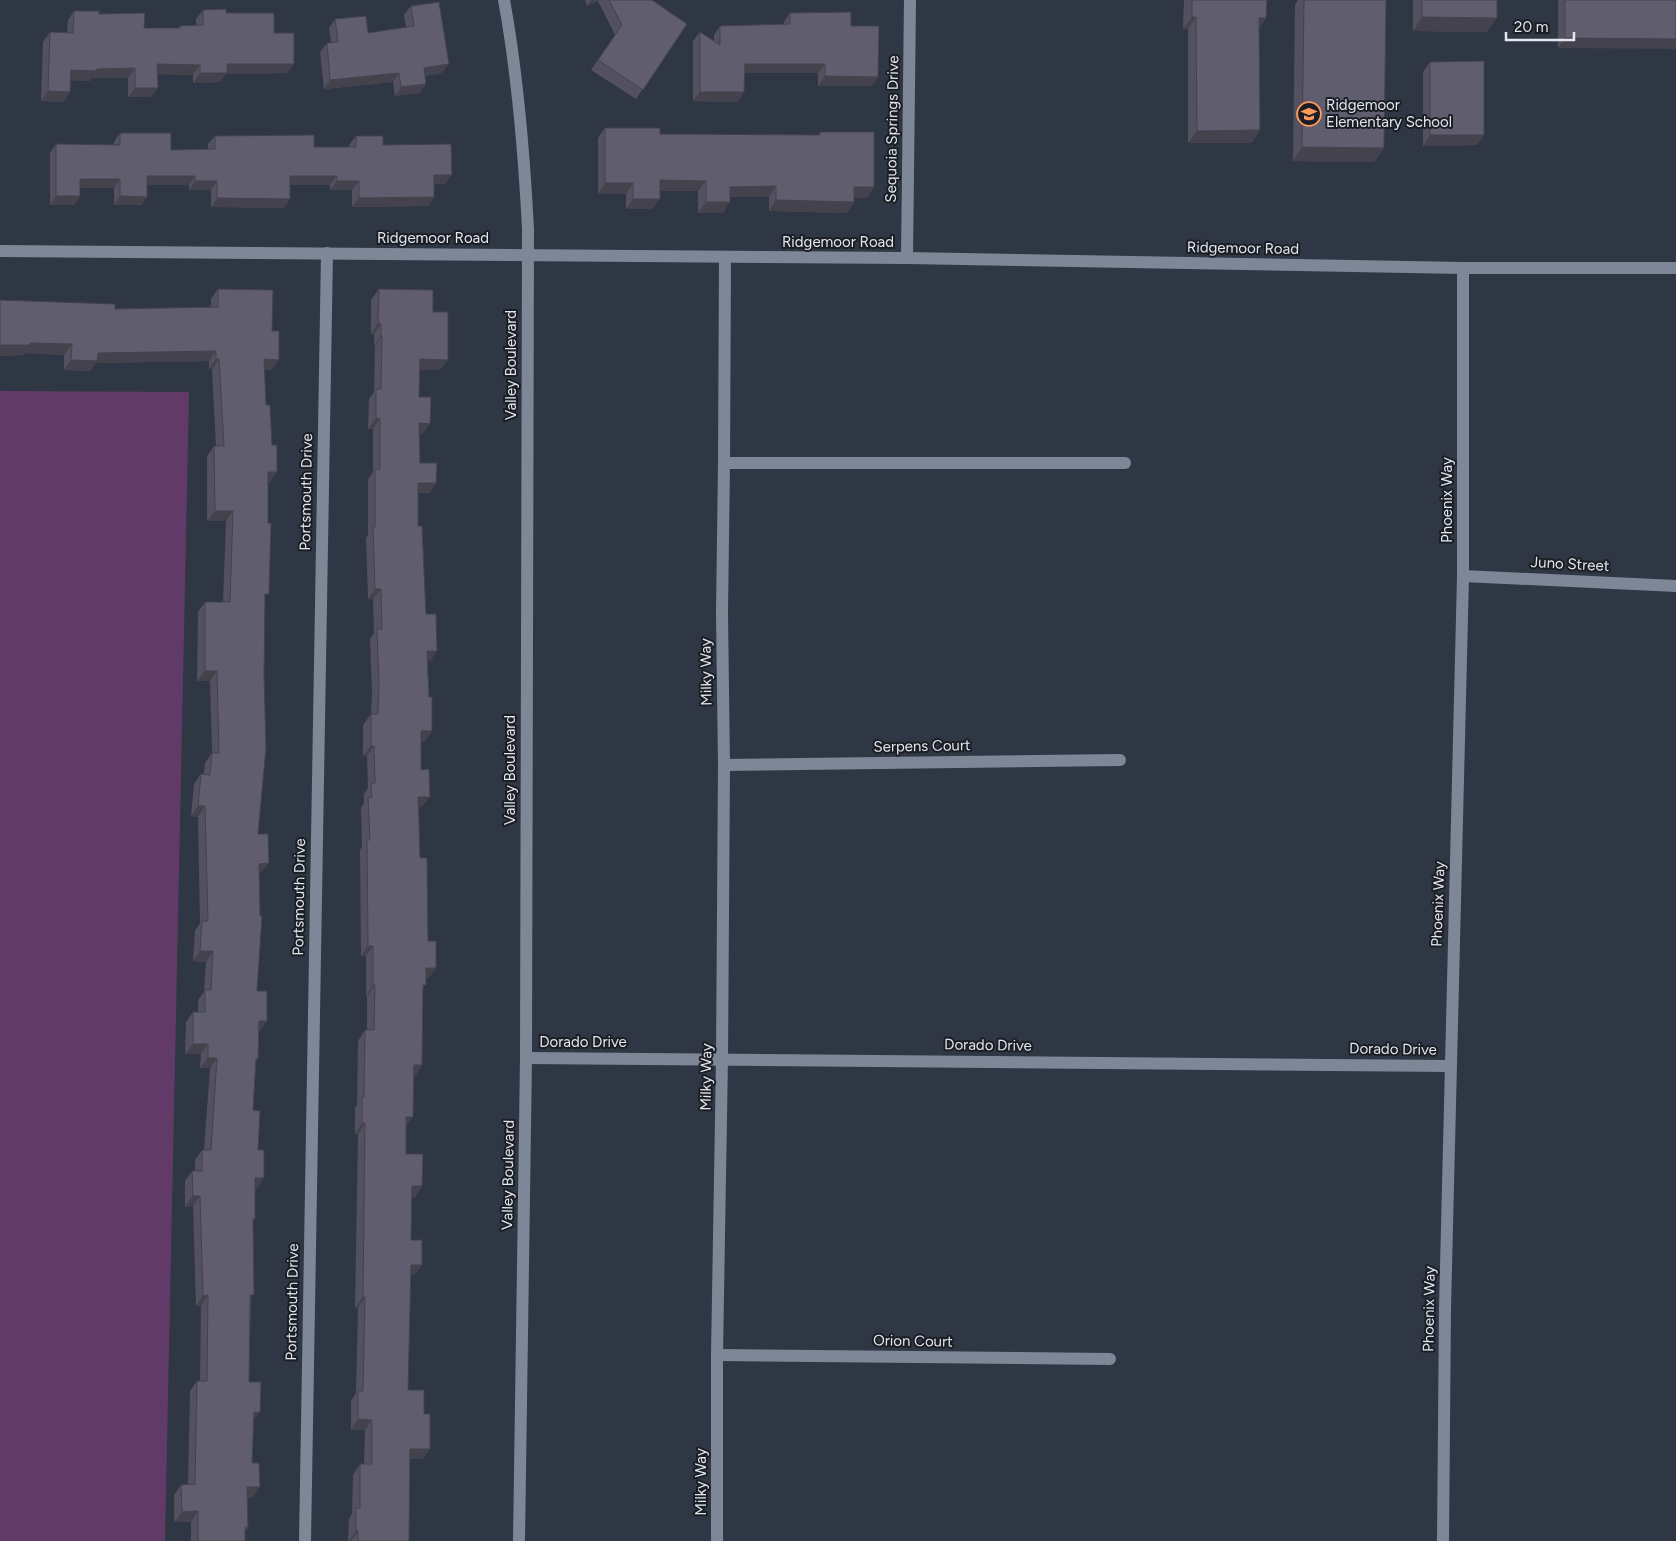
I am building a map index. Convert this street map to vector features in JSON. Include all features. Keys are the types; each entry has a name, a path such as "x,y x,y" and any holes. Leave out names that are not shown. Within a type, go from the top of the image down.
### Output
{"street":[{"name":"Valley Boulevard","path":"504,0 513,49 524,160 528,229 526,1058 519,1541"},
{"name":"Sequoia Springs Drive","path":"907,258 910,0"},
{"name":"Ridgemoor Road","path":"0,251 528,254 725,258 907,258 1463,268 1676,268"},
{"name":"Portsmouth Drive","path":"304,1541 327,253"},
{"name":"Milky Way","path":"717,1541 717,1355 724,765 722,613 725,258"},
{"name":"Phoenix Way","path":"1443,1541 1450,1066 1463,576 1463,268"},
{"path":"724,463 1126,463"},
{"name":"Juno Street","path":"1463,576 1676,586"},
{"name":"Serpens Court","path":"724,765 1120,760"},
{"name":"Dorado Drive","path":"526,1058 1450,1066"},
{"name":"Orion Court","path":"717,1355 1110,1359"}],"shaded area":[{"path":"0,391 189,392 165,1541 0,1541"}],"building":[{"path":"609,0 652,0 687,24 643,90 598,60 622,25"},
{"path":"1192,0 1267,0 1266,18 1259,18 1260,130 1197,131 1196,17 1192,17"},
{"path":"1304,0 1386,0 1384,148 1302,147"},
{"path":"1422,0 1497,0 1497,18 1422,17"},
{"path":"1565,0 1676,0 1676,39 1565,38"},
{"path":"439,2 449,64 424,68 426,84 401,87 399,73 330,80 327,43 338,42 335,19 366,16 368,33 414,26 411,6"},
{"path":"226,9 226,13 274,13 274,33 294,33 294,64 227,64 227,73 200,73 200,65 157,64 158,88 135,88 135,68 97,69 96,71 71,70 70,92 48,91 50,32 73,33 74,11 99,11 99,14 145,13 144,28 180,28 180,26 203,25 203,10"},
{"path":"851,12 851,26 879,26 878,77 825,76 825,64 745,64 744,92 700,92 700,32 720,45 720,26 790,24 790,13"},
{"path":"1484,61 1484,135 1430,135 1430,62"},
{"path":"605,128 660,128 660,134 820,135 820,132 874,132 874,187 854,187 854,202 776,200 776,186 730,187 730,202 706,202 706,181 660,180 660,199 633,199 633,183 605,183"},
{"path":"120,133 171,133 171,150 215,149 215,136 314,135 314,147 356,147 356,136 383,136 383,145 451,144 452,175 434,175 434,197 359,198 359,181 337,181 337,176 290,176 290,199 217,198 217,181 195,181 195,176 147,176 147,197 120,196 120,179 80,179 80,196 56,196 56,144 120,145"},
{"path":"218,289 273,290 272,331 279,331 279,360 264,359 266,405 270,405 272,445 277,445 277,472 268,472 268,523 271,523 269,594 265,594 264,676 266,748 258,834 268,834 269,863 259,864 260,916 262,916 257,991 267,991 267,1021 259,1021 258,1059 256,1058 253,1110 260,1111 258,1150 264,1150 264,1178 255,1178 255,1219 253,1219 254,1295 250,1295 249,1382 261,1382 260,1412 254,1412 252,1463 259,1463 260,1487 247,1487 248,1527 245,1527 245,1541 198,1541 198,1511 182,1512 181,1485 195,1484 197,1381 207,1381 208,1295 203,1296 200,1196 193,1196 192,1171 202,1171 202,1150 211,1150 217,1058 208,1058 208,1044 193,1044 193,1012 205,1012 205,990 211,990 213,951 200,951 202,921 208,921 205,806 198,806 201,774 210,775 212,753 219,753 217,671 205,671 205,602 230,602 233,511 215,511 214,446 224,446 219,359 216,359 216,351 98,353 97,361 71,360 72,344 30,343 30,345 0,345 0,300 115,304 115,309 218,307"},
{"path":"379,289 433,290 433,312 448,312 448,360 420,359 419,397 431,397 430,424 419,423 420,463 437,463 436,483 418,483 418,526 422,526 426,614 436,614 437,651 427,651 429,697 432,697 432,731 421,731 421,770 429,769 430,797 418,797 420,858 427,858 428,941 436,941 436,968 426,968 426,985 423,985 422,1065 414,1065 413,1117 406,1117 406,1154 423,1154 422,1186 412,1186 411,1240 422,1240 422,1265 411,1265 408,1390 424,1390 424,1414 430,1414 430,1449 410,1449 409,1541 358,1541 358,1531 356,1531 356,1508 360,1508 360,1464 372,1464 372,1420 358,1419 358,1391 363,1391 365,1297 363,1297 365,1123 362,1123 362,1097 364,1097 365,1030 374,1030 375,985 373,985 373,946 368,946 367,840 370,840 368,797 372,798 371,783 375,783 374,746 371,746 371,714 378,714 377,629 382,629 381,589 375,589 373,527 375,527 375,469 380,470 380,419 376,418 376,389 381,389 382,336 381,324 378,323"}],"place":[{"name":"Ridgemoor Elementary School","path":"1309,114"}]}
